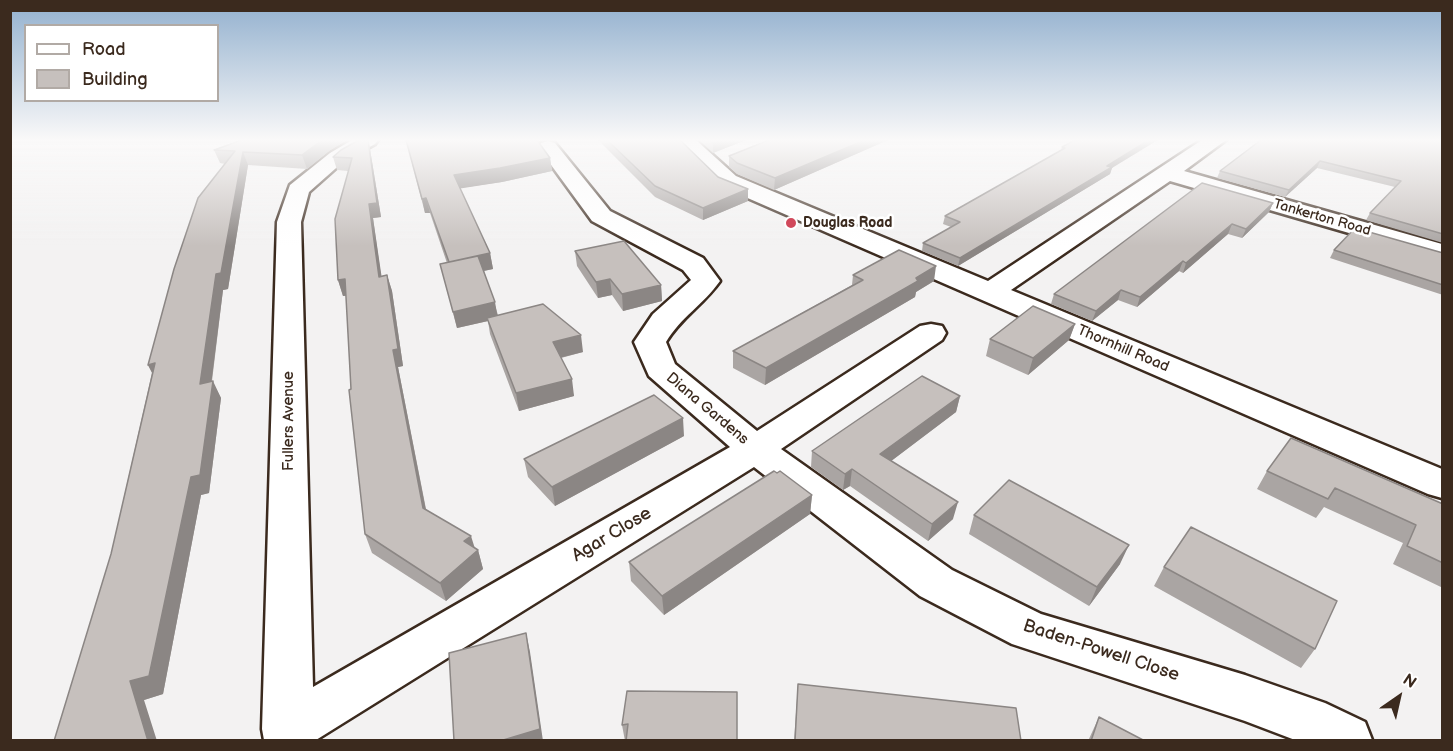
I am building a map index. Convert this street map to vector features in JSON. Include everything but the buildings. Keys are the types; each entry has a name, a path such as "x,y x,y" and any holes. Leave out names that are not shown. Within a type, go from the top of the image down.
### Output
{"street":[{"name":"Fullers Avenue","path":"289,735 289,222 298,190 316,175"},
{"name":"Diana Gardens","path":"570,175 601,216 693,264 706,281 693,296 664,320 650,342 660,369 755,449"},
{"name":"Thornhill Road","path":"726,175 728,181 1443,484"},
{"path":"990,292 1163,175"},
{"name":"Tankerton Road","path":"1173,175 1443,252"},
{"name":"Agar Close","path":"289,735 755,449 931,333"},
{"name":"Baden-Powell Close","path":"755,449 936,583 1029,630 1307,720 1346,741"}],"place":[{"name":"Douglas Road","path":"791,223"}]}
